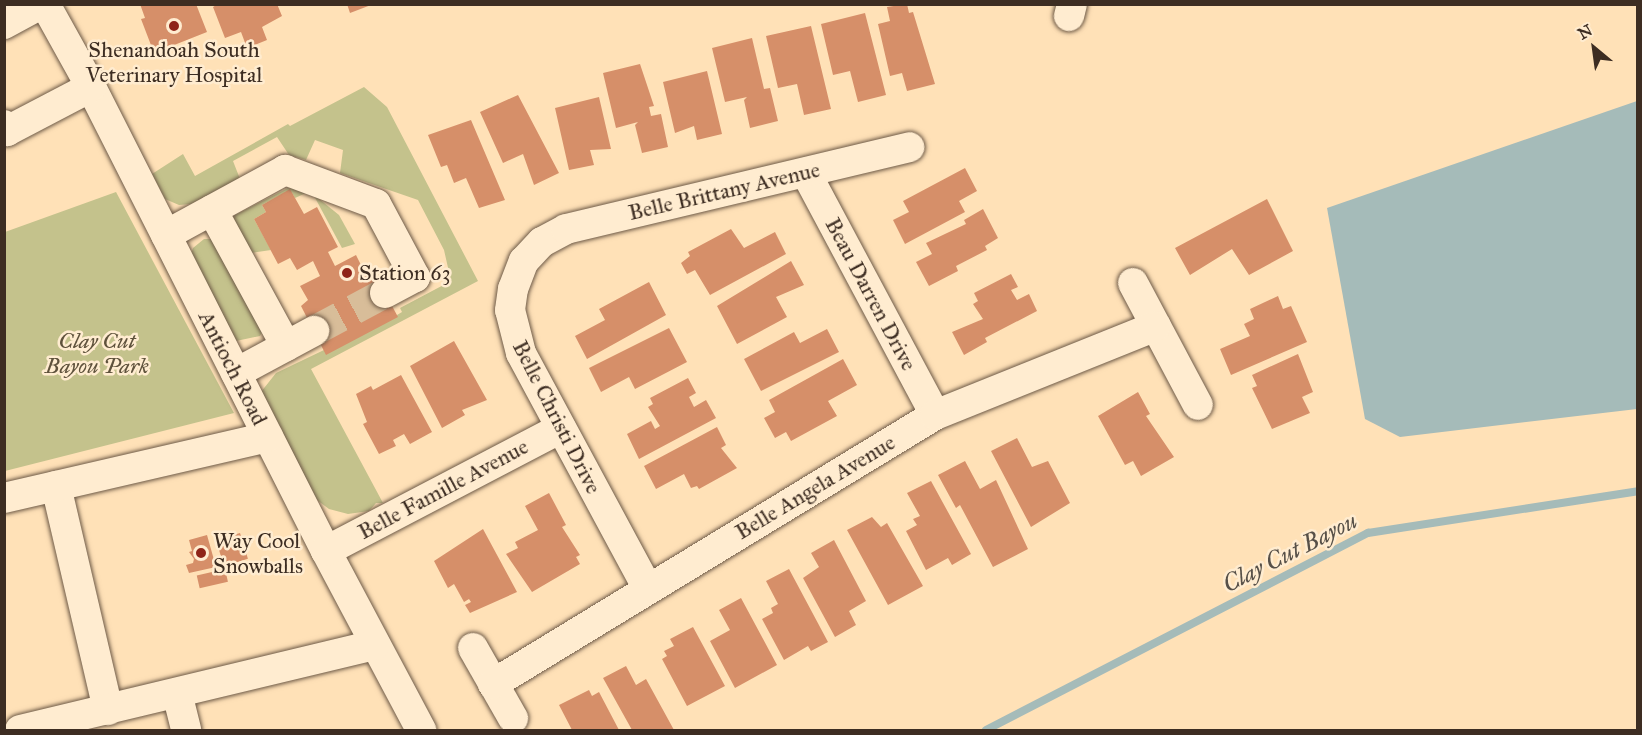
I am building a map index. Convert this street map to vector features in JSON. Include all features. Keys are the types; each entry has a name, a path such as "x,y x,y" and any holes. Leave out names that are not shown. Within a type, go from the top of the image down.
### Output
{"street":[{"path":"4,24 43,4"},
{"name":"Antioch Road","path":"43,4 91,87 326,551 421,730"},
{"path":"6,129 91,87"},
{"name":"Belle Brittany Avenue","path":"542,242 566,229 909,147"},
{"path":"166,235 285,170 376,204 415,277 385,293"},
{"name":"Beau Darren Drive","path":"806,173 935,415"},
{"path":"212,210 286,346"},
{"name":"Belle Christi Drive","path":"542,242 524,261 513,289 510,310 521,353 648,589"},
{"path":"1133,283 1198,405"},
{"name":"Belle Angela Avenue","path":"493,684 935,415 1156,326"},
{"path":"236,373 314,331"},
{"name":"Belle Famille Avenue","path":"326,551 561,428"},
{"path":"4,498 268,437"},
{"path":"56,486 108,710"},
{"path":"20,730 375,645"},
{"path":"473,648 513,718"},
{"path":"177,693 186,730"}],"green space":[{"path":"364,87 387,107 478,281 311,369 383,503 376,503 369,511 348,514 329,509 313,497 257,397 276,373 397,315 402,312 400,308 451,281 444,250 418,200 340,173 343,150 315,140 306,160 289,155 277,137 233,161 240,179 191,204 179,205 165,199 152,174 183,154 195,176 288,124 290,126"},
{"path":"292,186 306,193 295,198 290,190 262,205 266,212 254,219 271,250 250,253 233,220 235,215"},
{"name":"Clay Cut Bayou Park","path":"116,192 234,413 5,471 5,232"},
{"path":"313,194 339,215 355,244 342,248"},
{"path":"204,239 212,239 262,332 260,336 236,341 189,261 193,248"}],"water":[{"path":"1637,101 1637,409 1400,437 1365,419 1327,208"}],"building":[{"name":"Shenandoah South Veterinary Hospital","path":"140,4 196,4 207,32 154,53 141,19 145,18"},
{"path":"218,4 277,4 282,16 262,27 267,40 247,48 241,32 225,38 213,7"},
{"path":"347,4 371,4 371,5 350,13"},
{"path":"907,4 909,13 913,12 935,84 907,91 902,73 890,76 878,24 890,21 887,7"},
{"path":"865,13 886,95 858,102 850,71 833,75 821,24"},
{"path":"811,26 831,109 804,115 797,84 778,88 766,36"},
{"path":"752,38 764,89 770,88 778,121 750,128 744,100 747,97 725,102 712,48"},
{"path":"640,64 654,106 649,107 651,116 661,114 668,147 642,153 635,125 638,122 616,128 603,73"},
{"path":"707,71 722,134 697,140 694,126 675,133 663,82"},
{"path":"518,95 559,173 534,185 523,154 503,163 480,112"},
{"path":"599,97 611,149 590,150 594,165 569,170 555,108"},
{"path":"471,120 505,200 479,208 466,178 454,183 447,165 441,167 428,135"},
{"path":"965,168 977,191 959,201 965,212 905,244 893,220 909,212 903,201"},
{"name":"Station 63","path":"290,189 304,214 317,207 338,247 328,252 335,266 356,255 363,269 372,269 398,317 326,355 301,306 308,300 300,286 320,276 313,261 297,270 290,258 278,264 254,219 266,212 262,205"},
{"path":"1267,199 1293,251 1249,275 1232,249 1190,275 1175,248"},
{"path":"983,209 998,238 985,246 987,250 956,266 958,271 929,286 916,262 932,254 926,243 966,224 964,220"},
{"path":"731,229 744,248 775,232 786,254 710,295 695,270 687,274 681,263 690,256 688,252"},
{"path":"791,261 804,285 776,297 787,317 737,344 717,306"},
{"path":"1011,274 1018,287 1011,290 1017,300 1029,294 1037,311 985,338 987,342 964,355 952,332 983,319 973,304 978,301 974,293"},
{"path":"649,282 666,315 587,359 575,336 605,320 599,309"},
{"path":"1278,296 1283,309 1291,306 1307,342 1231,375 1220,349 1250,336 1244,324 1254,319 1250,309"},
{"path":"669,328 687,362 635,389 629,377 601,392 589,368"},
{"path":"827,329 839,352 761,391 744,359 794,332 800,343"},
{"path":"454,341 487,400 462,410 465,415 442,428 410,366"},
{"path":"1298,354 1313,392 1302,397 1310,413 1272,429 1252,388 1257,386 1252,375"},
{"path":"843,359 857,385 828,401 837,416 791,441 786,432 775,438 764,418 775,412 769,400"},
{"path":"401,375 432,432 410,444 404,434 393,440 396,446 379,454 363,424 367,422 356,394 371,386 373,390"},
{"path":"688,378 696,393 689,397 694,407 706,400 716,418 639,459 627,434 651,421 655,429 660,426 648,407 653,404 650,398"},
{"path":"1138,392 1150,414 1146,416 1174,457 1141,476 1133,461 1125,465 1098,416"},
{"path":"717,427 726,445 721,448 737,468 699,489 697,486 691,488 684,474 656,489 644,466"},
{"path":"1017,438 1032,467 1048,461 1070,503 1031,527 991,451"},
{"path":"965,461 980,489 996,480 1028,549 993,567 960,505 956,508 938,475"},
{"path":"931,481 971,554 952,565 948,558 926,570 906,531 917,525 913,519 920,516 907,493"},
{"path":"549,493 566,525 562,527 580,555 576,557 580,564 532,592 506,554 518,548 515,542 538,530 525,506"},
{"path":"872,517 881,527 887,523 923,586 888,605 847,530"},
{"path":"483,529 517,592 470,613 465,605 471,602 469,599 464,602 454,584 448,588 434,561"},
{"path":"240,533 248,559 224,566 216,540"},
{"name":"Way Cool Snowballs","path":"207,535 216,567 189,573 186,565 193,563 194,559 189,552 192,551 189,540"},
{"path":"834,540 866,601 849,611 856,625 835,637 803,578 819,567 811,553"},
{"path":"225,569 228,582 200,588 197,576"},
{"path":"789,569 828,642 811,651 808,646 784,660 762,619 773,613 771,608 778,604 766,581"},
{"path":"741,598 777,665 735,688 710,641 730,630 719,610"},
{"path":"693,627 725,686 687,706 662,659 667,656 664,651 674,646 670,639"},
{"path":"626,666 636,685 646,679 674,730 632,730 603,678"},
{"path":"589,690 592,696 599,692 619,730 572,730 559,705"}],"waterway":[{"name":"Clay Cut Bayou","path":"986,730 1368,533 1638,491"}],"tunnel":[{"path":"314,331 385,293"}],"place":[{"name":"Shenandoah South Veterinary Hospital","path":"174,26"},
{"name":"Station 63","path":"347,273"},
{"name":"Way Cool Snowballs","path":"201,553"}]}
